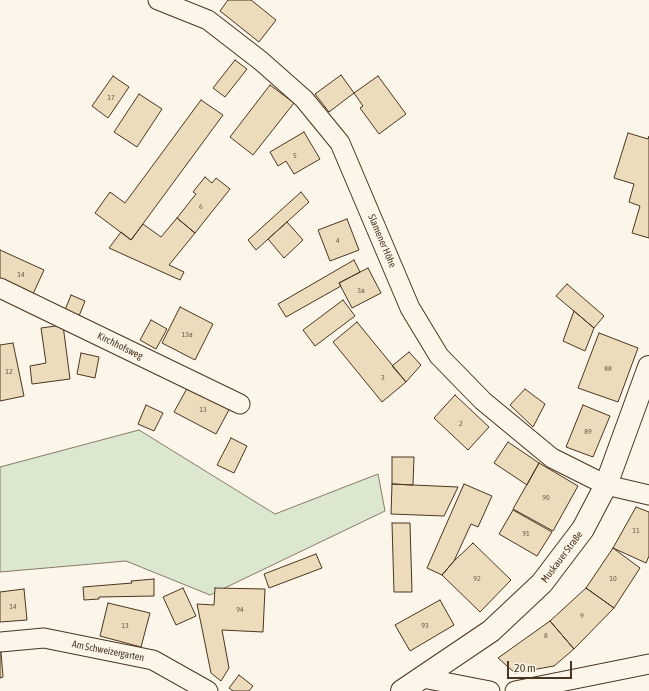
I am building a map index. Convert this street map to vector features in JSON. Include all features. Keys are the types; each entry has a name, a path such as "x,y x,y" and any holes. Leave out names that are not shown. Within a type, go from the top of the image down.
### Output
{"main road":[{"name":"Muskauer Straße","path":"402,691 490,631 542,584 583,529 606,484 649,367"}],"street":[{"name":"Slamener Höhe","path":"158,0 208,20 261,61 304,99 340,143 410,308 439,356 483,401 552,458 606,484 649,495"},
{"name":"Kirchhofsweg","path":"0,288 240,404"},
{"name":"Am Schweizergarten","path":"0,642 44,638 153,660 208,691"},
{"path":"515,691 649,664"},
{"path":"423,678 490,691"}],"green space":[{"path":"139,430 275,514 378,474 385,511 210,595 126,561 0,572 0,467"}],"building":[{"path":"228,0 251,0 276,20 259,42 220,11"},
{"path":"235,60 247,69 225,97 213,88"},
{"path":"341,75 354,93 329,112 315,94"},
{"path":"113,76 129,87 108,118 92,106"},
{"path":"378,76 406,114 379,134 360,108 363,106 354,93"},
{"path":"270,85 294,103 253,155 230,137"},
{"path":"139,94 162,109 137,147 114,132"},
{"path":"201,100 223,115 131,240 95,213 110,192 125,203"},
{"path":"304,132 320,159 294,174 286,161 278,166 270,152"},
{"path":"628,133 648,139 649,136 649,238 632,233 640,206 629,202 634,184 614,178"},
{"path":"205,177 212,183 216,178 230,189 195,233 177,218 196,194 193,192"},
{"path":"301,192 309,202 256,250 248,240"},
{"path":"177,218 195,233 169,265 184,272 180,280 109,248 121,232 131,240 143,224 161,237"},
{"path":"347,219 359,250 330,261 318,230"},
{"path":"287,222 303,240 284,258 268,239"},
{"path":"0,250 44,270 33,294 0,279"},
{"path":"354,260 360,272 339,283 341,286 286,317 278,304"},
{"path":"368,268 381,293 352,308 339,283"},
{"path":"567,284 604,316 594,328 556,296"},
{"path":"71,295 85,301 79,316 65,310"},
{"path":"343,300 355,316 315,346 303,330"},
{"path":"180,307 213,324 195,360 162,343"},
{"path":"574,311 594,328 585,351 563,341"},
{"path":"151,320 167,329 156,349 140,340"},
{"path":"357,322 406,382 382,402 333,342"},
{"path":"63,325 70,379 32,384 30,366 46,363 41,328"},
{"path":"599,333 638,348 618,402 578,388"},
{"path":"13,343 24,396 0,401 0,345"},
{"path":"409,352 421,365 406,382 392,366"},
{"path":"81,353 99,357 95,378 77,374"},
{"path":"190,383 231,406 216,434 174,412"},
{"path":"525,389 545,404 533,427 510,405"},
{"path":"455,395 489,427 468,450 434,418"},
{"path":"146,405 163,413 154,431 138,424"},
{"path":"583,405 610,416 593,457 566,447"},
{"path":"231,438 247,446 234,473 217,465"},
{"path":"508,442 539,463 527,485 494,463"},
{"path":"392,457 414,457 413,485 392,484"},
{"path":"539,463 578,486 553,531 513,509"},
{"path":"392,484 458,487 444,516 391,514"},
{"path":"464,484 492,496 478,527 471,524 454,561 442,575 427,568"},
{"path":"636,507 649,512 649,556 646,563 613,548"},
{"path":"513,510 552,532 537,556 499,534"},
{"path":"392,523 410,523 412,592 394,592"},
{"path":"473,543 511,580 480,612 442,575"},
{"path":"613,548 640,568 614,608 586,588"},
{"path":"316,554 322,568 269,588 264,574"},
{"path":"154,579 154,596 99,597 99,599 84,600 83,587 132,583 131,581"},
{"path":"183,588 196,616 176,625 163,597"},
{"path":"215,588 265,589 263,632 222,630 229,668 221,681 211,673 197,604 214,605"},
{"path":"586,588 614,608 574,649 550,621"},
{"path":"24,589 27,620 0,622 0,592"},
{"path":"440,600 454,625 410,651 395,625"},
{"path":"108,603 150,613 141,647 100,636"},
{"path":"550,621 574,649 554,666 515,673 498,658"},
{"path":"1,652 3,677 0,678 0,653"},
{"path":"239,675 253,686 249,691 233,691 229,688"}]}
